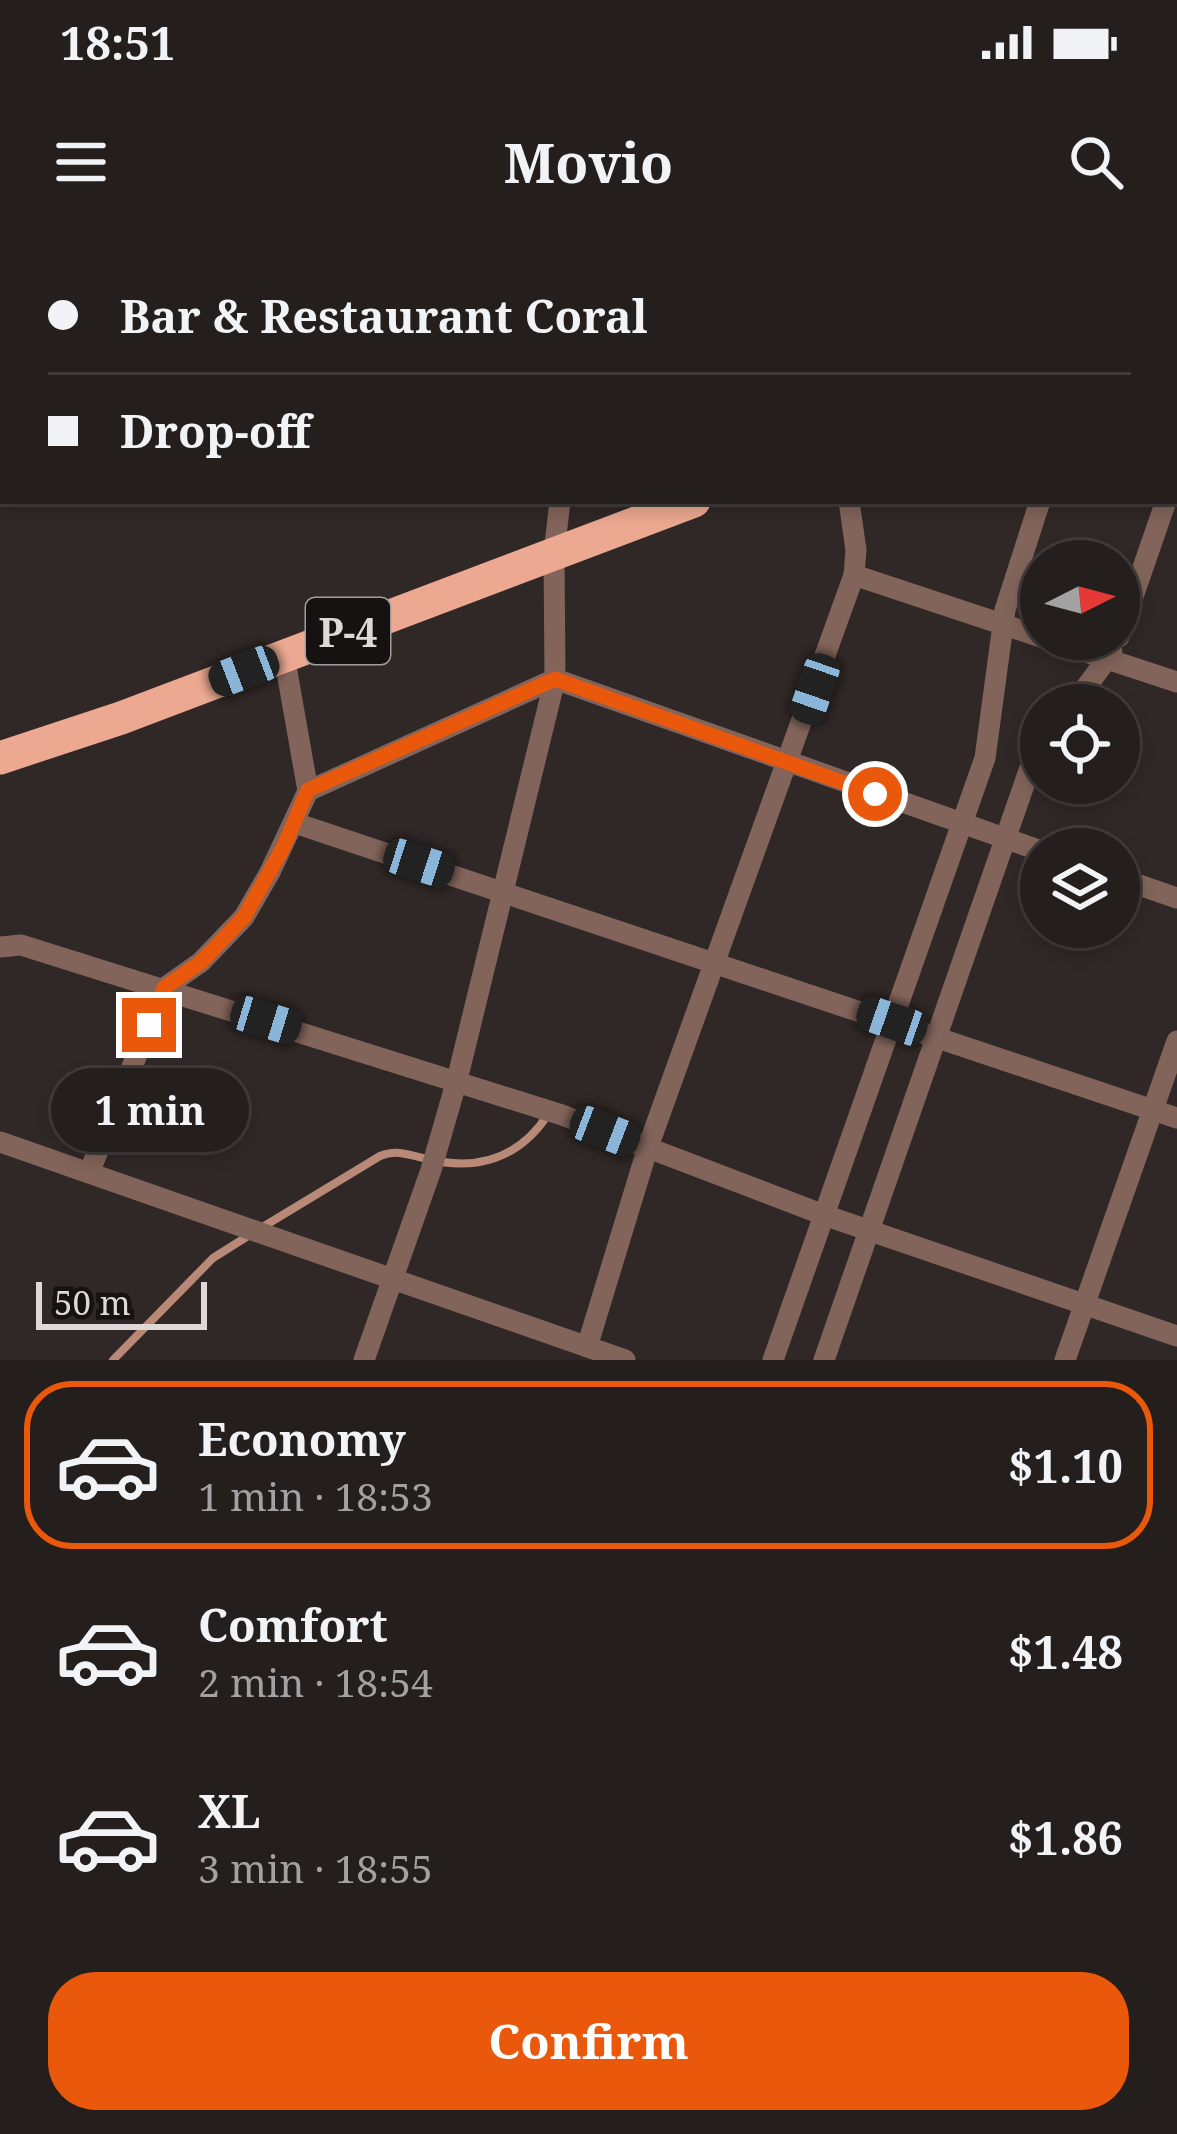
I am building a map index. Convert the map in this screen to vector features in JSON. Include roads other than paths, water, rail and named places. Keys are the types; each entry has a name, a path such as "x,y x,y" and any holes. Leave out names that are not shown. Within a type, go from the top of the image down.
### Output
{"highway":[{"name":"P-4","path":"0,758 121,718 686,504"}],"street":[{"path":"364,1360 457,1080 555,679 554,553 560,504"},
{"path":"586,1347 648,1147 854,575 856,550 849,504"},
{"path":"773,1360 985,758 1002,624 1039,504"},
{"path":"1140,574 1165,504"},
{"path":"854,575 1020,630"},
{"path":"89,1173 164,988 201,962 244,917 308,790 284,656"},
{"path":"1140,660 1177,682"},
{"path":"308,790 555,679 1020,844"},
{"path":"824,1360 1020,796"},
{"path":"295,823 1177,1118"},
{"path":"1140,885 1177,898"},
{"path":"0,947 22,945 457,1080 824,1215 1177,1336"},
{"path":"1066,1360 1177,1041"},
{"path":"0,1142 625,1360"}],"waterway":[{"path":"261,1228 380,1156 397,1153 445,1162 479,1162 523,1143 547,1116"},
{"path":"113,1360 213,1258 248,1236"}]}
